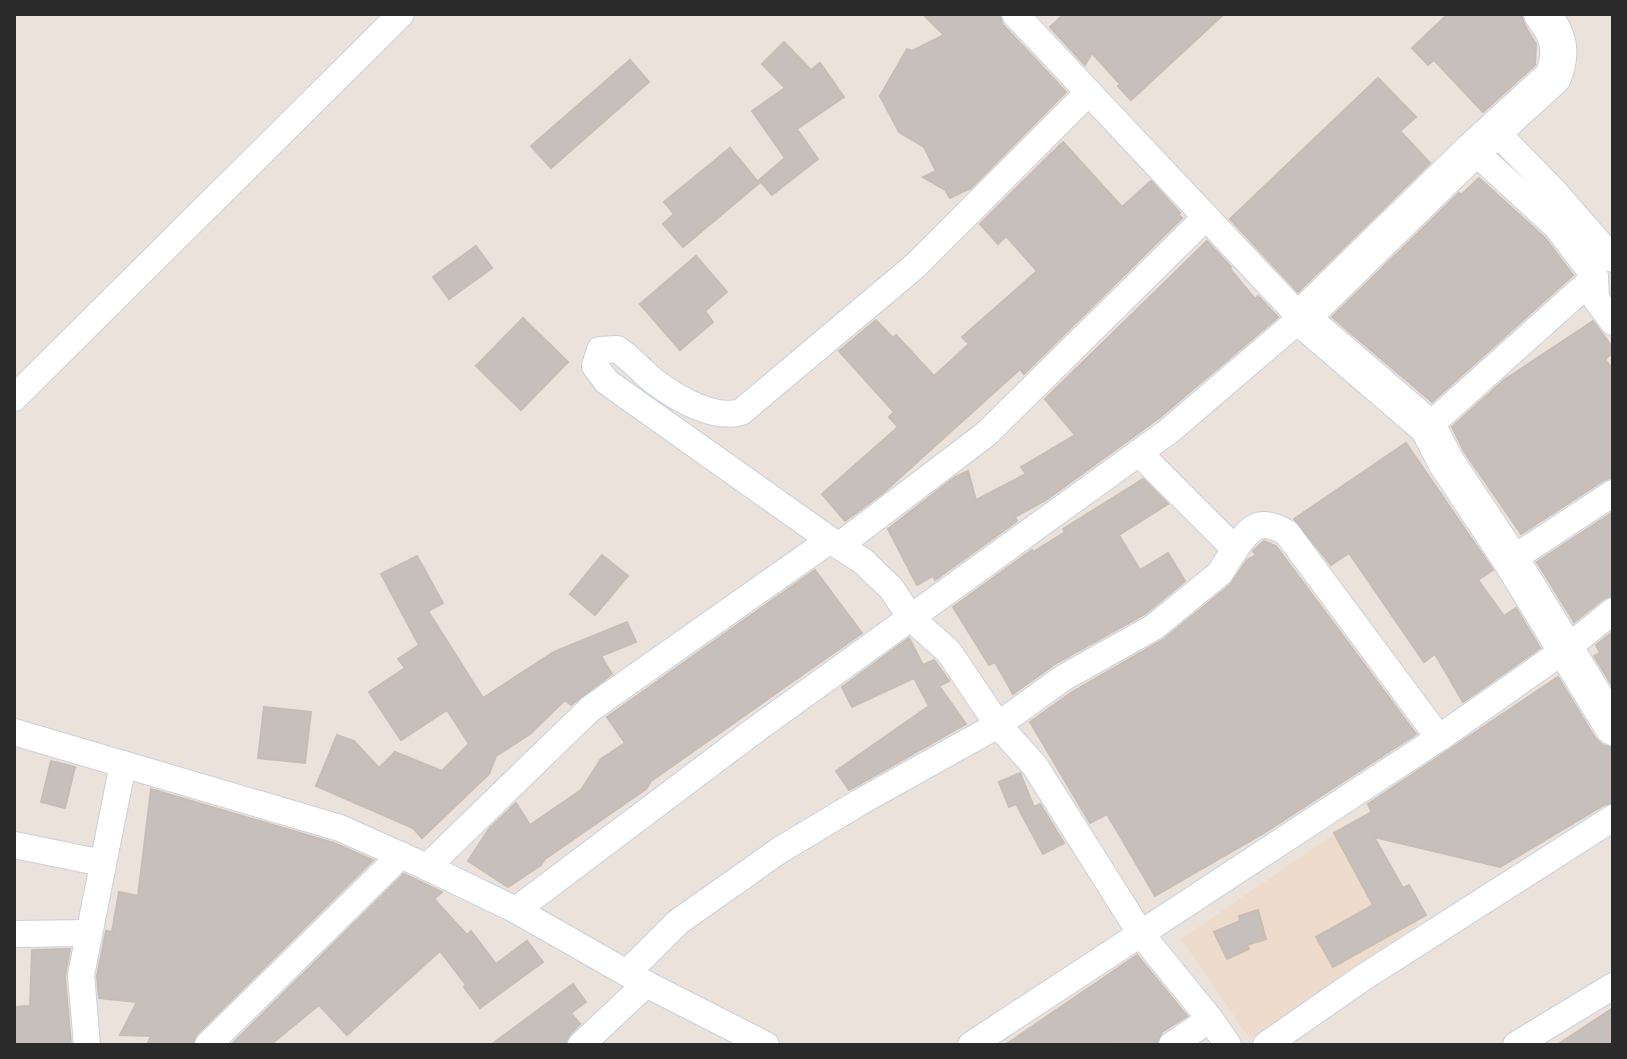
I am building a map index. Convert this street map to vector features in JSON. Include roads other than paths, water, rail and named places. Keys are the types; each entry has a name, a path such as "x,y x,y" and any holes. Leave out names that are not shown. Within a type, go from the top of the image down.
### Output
{"street":[{"path":"14,398 401,14"},
{"path":"1015,14 1301,318 1428,427 1446,462 1511,560 1613,727"},
{"path":"516,910 738,743 1169,431 1301,318 1553,77 1560,50 1557,36 1542,14"},
{"path":"1089,92 915,266 741,412 709,413 657,384 617,349 600,350 595,366 607,382 864,562 891,588 910,617 949,652 998,725 1035,766 1141,934 1228,1045"},
{"path":"1484,141 1557,227 1604,268"},
{"path":"427,867 590,709 835,542 986,434 1206,217"},
{"path":"1604,268 1596,299 1613,322"},
{"path":"1428,427 1604,268"},
{"path":"1139,453 1235,549"},
{"path":"1511,560 1613,493"},
{"path":"581,1045 678,922 780,850 998,725 1063,678 1154,627 1214,579 1248,531 1258,525 1275,526 1287,533 1439,738"},
{"path":"971,1045 1439,738 1566,649 1613,611"},
{"path":"14,732 340,828 516,910 636,978 766,1045"},
{"path":"87,1045 81,975 123,764"},
{"path":"1266,1045 1364,977 1613,818"},
{"path":"14,845 103,863"},
{"path":"208,1045 401,855"},
{"path":"14,934 89,933"},
{"path":"1516,1045 1613,986"},
{"path":"1172,1045 1210,1019"}]}
